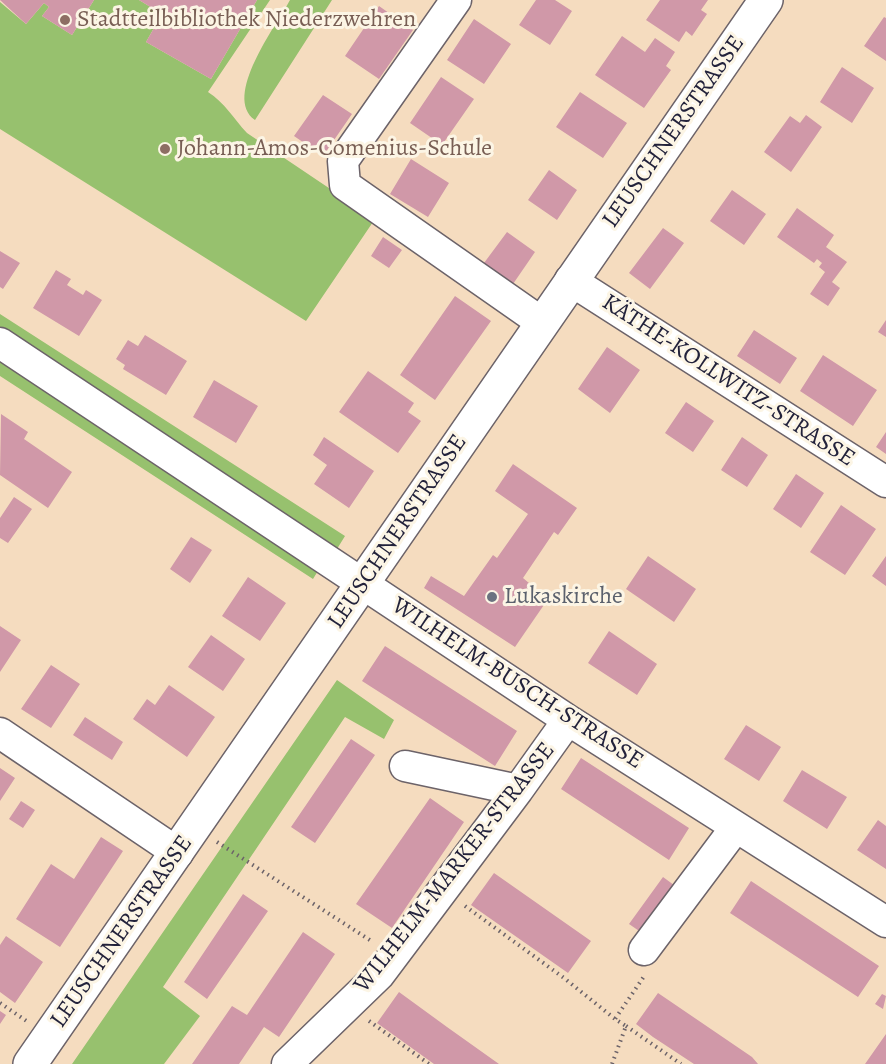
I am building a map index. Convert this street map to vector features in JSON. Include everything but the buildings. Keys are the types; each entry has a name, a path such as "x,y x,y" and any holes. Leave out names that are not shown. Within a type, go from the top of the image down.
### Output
{"main road":[{"name":"LEUSCHNERSTRASSE","path":"30,1064 178,853 760,2"}],"street":[{"path":"456,0 343,161 345,185 541,322"},
{"name":"KÄTHE-KOLLWITZ-STRASSE","path":"570,280 886,482"},
{"name":"WILHELM-BUSCH-STRASSE","path":"0,343 363,581 568,720 886,922"},
{"name":"WILHELM-MARKER-STRASSE","path":"287,1064 379,975 568,720"},
{"path":"0,733 178,853"},
{"path":"405,766 518,790"},
{"path":"644,950 736,827"}],"path":[{"path":"214,840 393,955"},
{"path":"443,889 615,1019 681,1064"},
{"path":"615,1019 654,964 643,953 644,950"},
{"path":"0,1003 28,1022"},
{"path":"349,1004 429,1064"},
{"path":"612,1064 626,1026"}],"green space":[{"name":"Johann-Amos-Comenius-Schule","path":"94,0 139,0 162,14 146,42 211,79 257,0 270,0 208,92 224,106 247,133 375,219 306,321 0,129 0,2 26,24 44,3 49,7 42,16 72,35"},
{"path":"290,0 332,0 255,120 246,109 245,95 248,79 264,43"},
{"path":"0,314 345,536 337,549 0,331"},
{"path":"0,357 321,566 313,579 0,376"},
{"path":"337,680 394,720 384,739 345,717 163,987 200,1016 164,1064 72,1064"}],"place":[{"name":"Stadtteilbibliothek Niederzwehren","path":"65,20"},
{"name":"Johann-Amos-Comenius-Schule","path":"165,149"},
{"name":"Lukaskirche","path":"492,597"}]}
